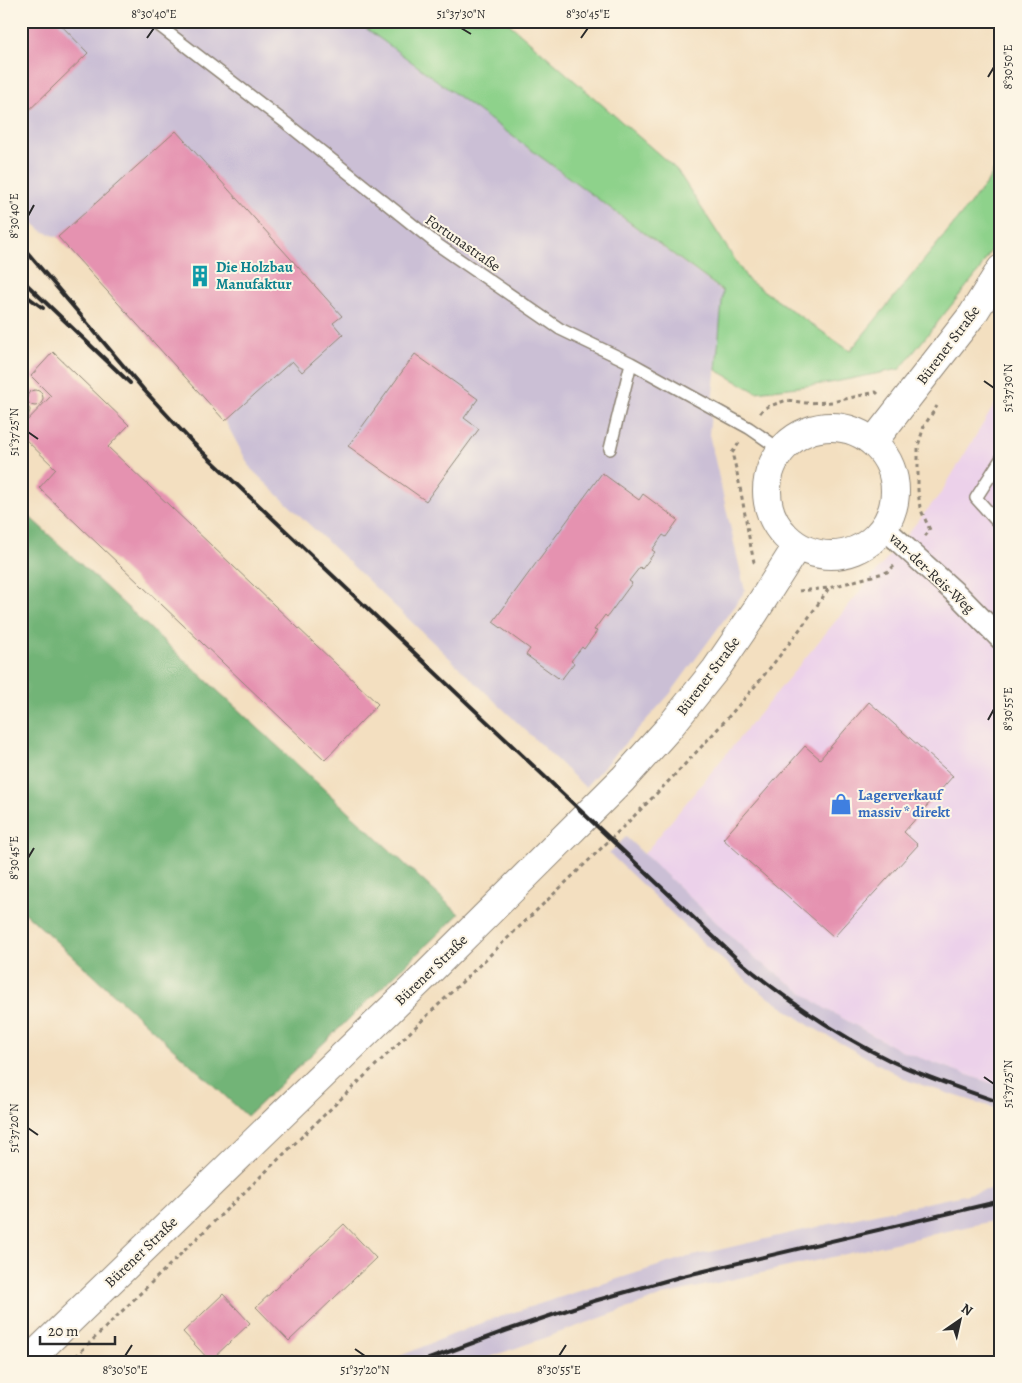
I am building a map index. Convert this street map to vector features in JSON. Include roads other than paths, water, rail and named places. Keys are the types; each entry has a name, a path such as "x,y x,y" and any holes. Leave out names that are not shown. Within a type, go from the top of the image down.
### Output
{"main road":[{"name":"Bürener Straße","path":"873,442 973,314 1001,268"},
{"path":"831,426 851,430 873,442 884,454 891,467 895,482 895,498 892,512 884,528 872,541 846,554 831,556 814,553 798,546 782,533 772,519 767,499 767,478 772,463 781,450 794,438 811,430 831,426"},
{"name":"Bürener Straße","path":"27,1362 424,977 623,779 668,729 716,669 798,546"}],"street":[{"name":"van-der-Reis-Weg","path":"884,528 960,597 1001,639"}],"lane":[{"name":"Fortunastraße","path":"153,21 286,123 438,246 560,329 631,363 749,428 781,450"},
{"path":"610,450 631,363"},
{"path":"1001,459 976,498 1001,526"}],"railway":[{"path":"21,245 144,390 192,442 737,959 774,988 851,1040 893,1062 1001,1103"},
{"path":"21,279 130,383"},
{"path":"21,292 43,308"},
{"path":"421,1362 594,1301 683,1276 1001,1201"}],"place":[{"name":"Die Holzbau Manufaktur","path":"200,276"},
{"name":"Lagerverkauf massiv * direkt","path":"841,804"}]}
